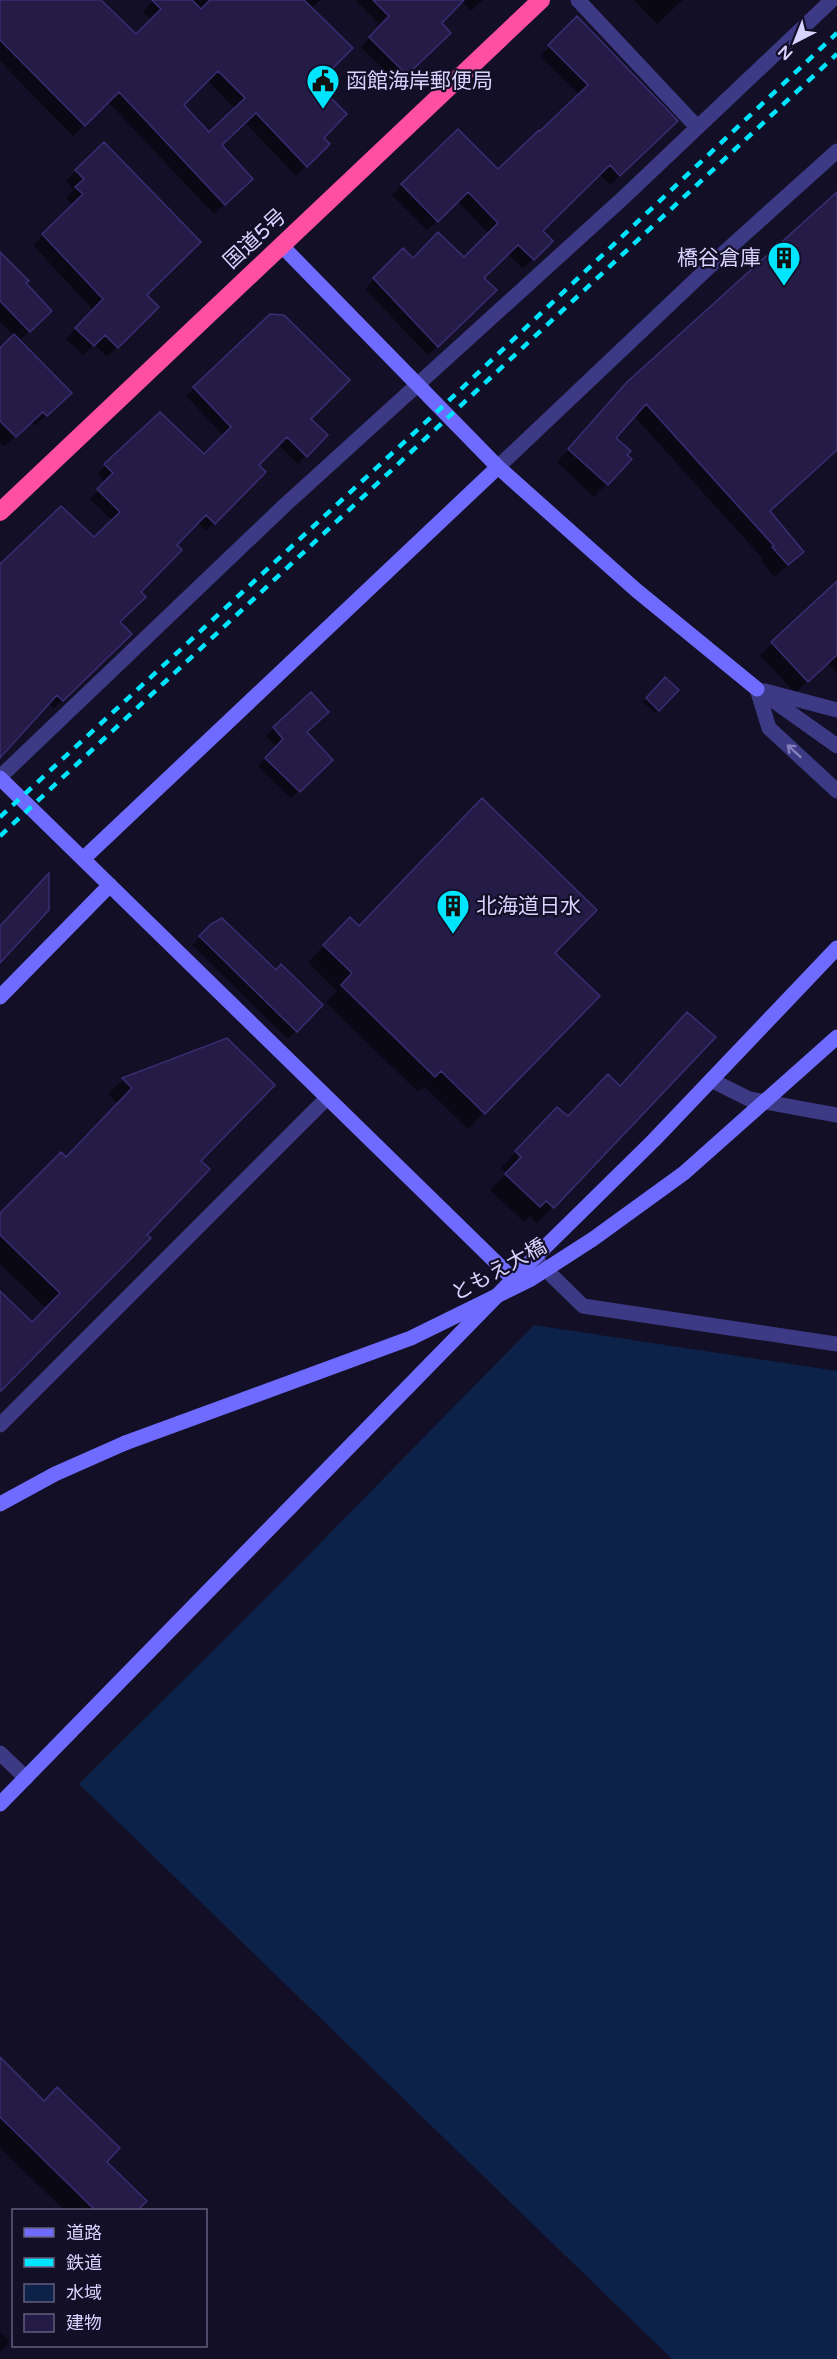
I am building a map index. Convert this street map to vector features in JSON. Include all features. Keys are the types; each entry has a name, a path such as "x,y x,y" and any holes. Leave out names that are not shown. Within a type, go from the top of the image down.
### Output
{"highway":[{"name":"国道5号","path":"0,512 533,3"}],"street":[{"path":"578,0 697,127"},
{"path":"513,1279 0,778 417,384 622,199 832,0"},
{"path":"83,859 728,249 837,151"},
{"path":"281,245 498,467 636,590 757,689 837,746"},
{"path":"757,689 837,710"},
{"path":"757,689 769,728 837,790"},
{"path":"0,997 110,885"},
{"path":"0,1804 513,1279 654,1140 837,948"},
{"name":"ともえ大橋","path":"0,1504 55,1474 125,1443 411,1338 531,1279 593,1239 684,1173 837,1037"},
{"path":"711,1080 749,1099 837,1115"},
{"path":"0,1425 327,1098"},
{"path":"534,1258 583,1306 837,1344"},
{"path":"0,1753 26,1778"}],"water":[{"path":"534,1325 837,1371 837,2359 672,2359 79,1784 286,1578"}],"building":[{"path":"0,0 101,0 136,34 161,9 152,0 192,0 201,9 210,0 304,0 353,48 317,84 347,114 324,138 330,144 307,167 256,113 222,145 253,179 225,205 119,92 85,126 0,40","holes":["218,71 245,98 209,132 184,105"]},
{"path":"373,0 464,0 442,23 451,33 407,75 369,37 389,16"},
{"path":"577,16 678,121 620,176 610,165 543,231 553,241 534,260 518,245 484,278 497,290 438,347 373,278 403,248 413,258 438,232 464,257 498,223 468,192 438,222 401,184 458,129 498,169 540,131 588,85 548,45"},
{"path":"104,142 201,242 147,295 159,307 118,348 105,335 94,346 75,328 103,299 42,234 83,194 75,187 84,179 75,170"},
{"name":"橋谷倉庫","path":"837,192 837,450 770,511 804,552 788,565 772,547 774,546 646,404 616,438 631,451 627,455 632,459 608,485 568,449 627,382"},
{"path":"0,252 29,281 26,283 52,311 30,332 0,301"},
{"path":"270,314 284,315 350,380 311,419 328,435 307,457 287,437 259,465 266,472 215,524 206,515 177,545 182,550 141,592 146,597 120,622 132,634 63,701 57,695 0,758 0,564 61,506 94,537 120,512 97,489 113,473 104,464 160,412 204,454 231,427 193,387"},
{"path":"14,334 72,393 47,416 43,412 16,437 0,421 0,348"},
{"path":"837,581 837,655 808,682 771,642"},
{"path":"665,677 679,690 659,711 646,698"},
{"path":"311,692 329,712 307,732 333,760 300,792 265,758 283,739 273,727"},
{"name":"北海道日水","path":"482,798 597,910 555,953 600,996 485,1114 441,1071 435,1077 341,985 352,973 323,945 350,917 359,926"},
{"path":"49,873 49,910 0,963 0,926"},
{"path":"222,918 276,970 281,964 323,1005 297,1032 199,936 211,924"},
{"path":"687,1012 716,1037 554,1208 546,1201 540,1207 505,1174 521,1157 515,1151 557,1107 568,1116 608,1074 620,1086"},
{"path":"227,1038 275,1085 201,1161 210,1169 147,1235 151,1238 0,1392 0,1291 32,1322 60,1293 0,1235 0,1213 61,1152 66,1157 132,1088 122,1078"},
{"path":"0,2057 44,2101 57,2087 120,2148 107,2162 147,2201 139,2209 94,2209 0,2117"}],"railway":[{"path":"0,817 441,408 837,33"},
{"path":"0,836 837,54"}],"place":[{"name":"函館海岸郵便局","path":"323,110"},
{"name":"橋谷倉庫","path":"784,287"},
{"name":"北海道日水","path":"453,935"}]}
